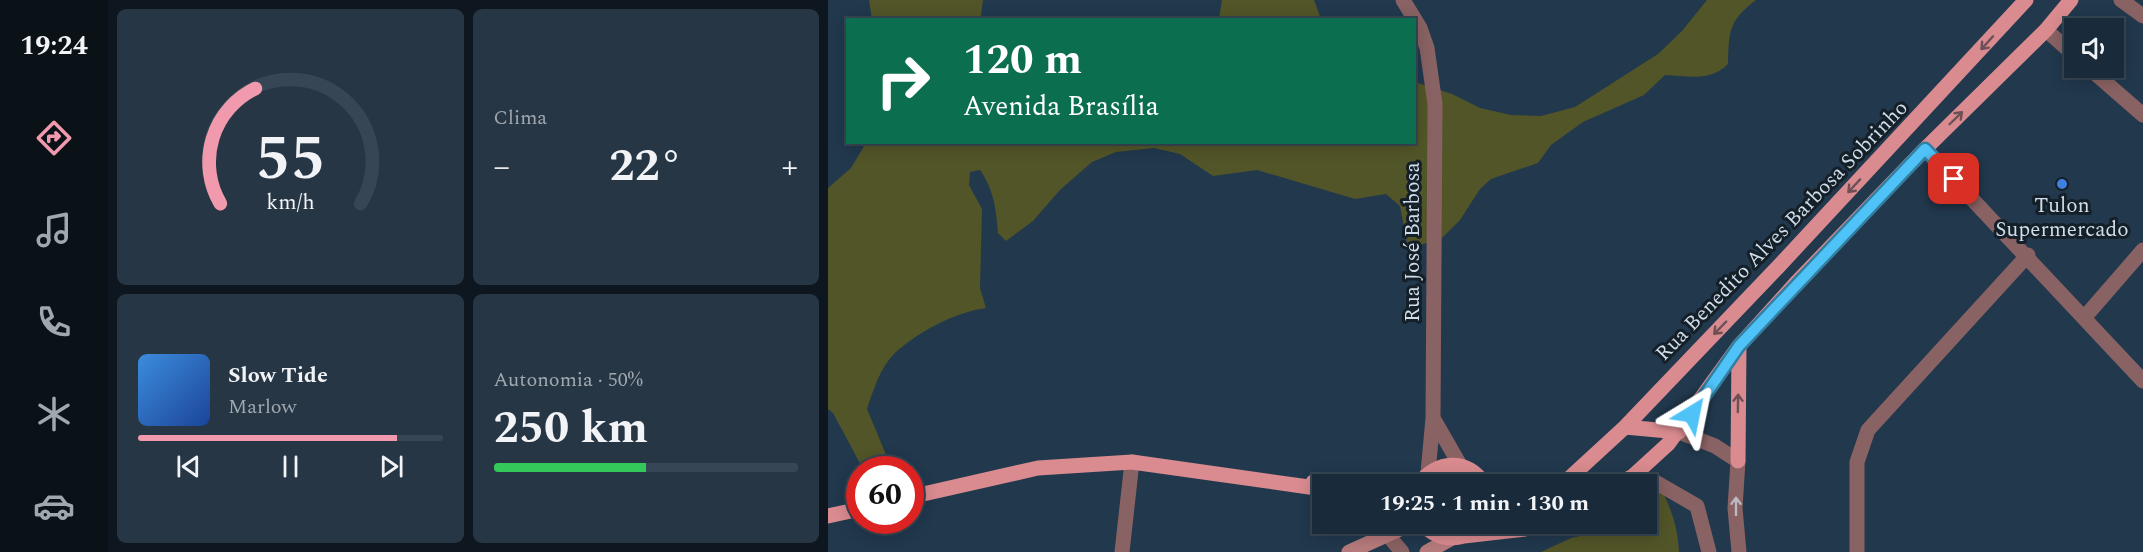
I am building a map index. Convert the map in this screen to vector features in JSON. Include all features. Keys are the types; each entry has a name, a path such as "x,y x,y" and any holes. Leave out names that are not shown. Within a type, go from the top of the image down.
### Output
{"main road":[{"name":"Rua Benedito Alves Barbosa Sobrinho","path":"1574,474 1625,427 1918,119 2026,0"},
{"path":"1635,474 1679,432 1739,346 1925,149 2046,30 2071,0"},
{"path":"1738,460 1739,346"},
{"path":"1625,427 1679,432"},
{"path":"924,494 1038,468 1132,462 1312,487"},
{"path":"1429,474 1438,467 1460,465 1475,474"},
{"path":"1289,482 1312,482"},
{"path":"828,516 846,512"},
{"path":"1436,534 1458,537 1483,534"},
{"path":"1458,537 1463,534"}],"street":[{"name":"Rua José Barbosa","path":"1403,0 1414,18"},
{"path":"2121,0 2143,16"},
{"name":"Rua José Barbosa","path":"1416,21 1427,48 1435,104 1433,418 1423,474"},
{"path":"2046,30 2064,46"},
{"path":"2100,78 2143,115"},
{"path":"1925,149 2028,255 2143,381"},
{"path":"2084,318 2143,250"},
{"path":"1857,552 1857,462 1868,430 2028,255"},
{"path":"1433,418 1460,465"},
{"path":"1679,432 1715,446 1738,460 1735,508 1739,552"},
{"path":"1122,552 1132,462"},
{"path":"1657,485 1697,506 1708,552"},
{"path":"1349,552 1388,534 1401,552"},
{"path":"1426,552 1458,537"}],"green space":[{"path":"869,0 983,0 982,18 872,18"},
{"path":"1222,0 1314,0 1321,18 1219,18"},
{"path":"1707,0 1756,0 1735,21 1730,35 1728,64 1721,70 1698,77 1665,75 1644,95 1583,122 1551,145 1538,163 1491,179 1480,189 1460,220 1442,238 1408,249 1400,206 1386,194 1355,199 1257,170 1213,176 1180,154 1154,148 1116,152 1092,162 1060,190 1033,221 1006,241 998,233 994,200 985,177 980,170 970,172 969,185 982,209 980,288 986,308 962,314 925,331 903,346 885,366 867,409 887,456 856,456 833,413 828,409 828,188 851,168 865,144 1416,144 1416,82 1452,94 1480,108 1511,115 1541,116 1575,107 1658,54 1682,31"},
{"path":"1661,489 1674,520 1679,552 1541,552 1571,538 1590,534 1657,534 1657,493"}],"place":[{"name":"Tulon Supermercado","path":"2062,184"}],"route":[{"path":"1692,414 1739,346 1795,284 1925,149 1954,179"}]}
